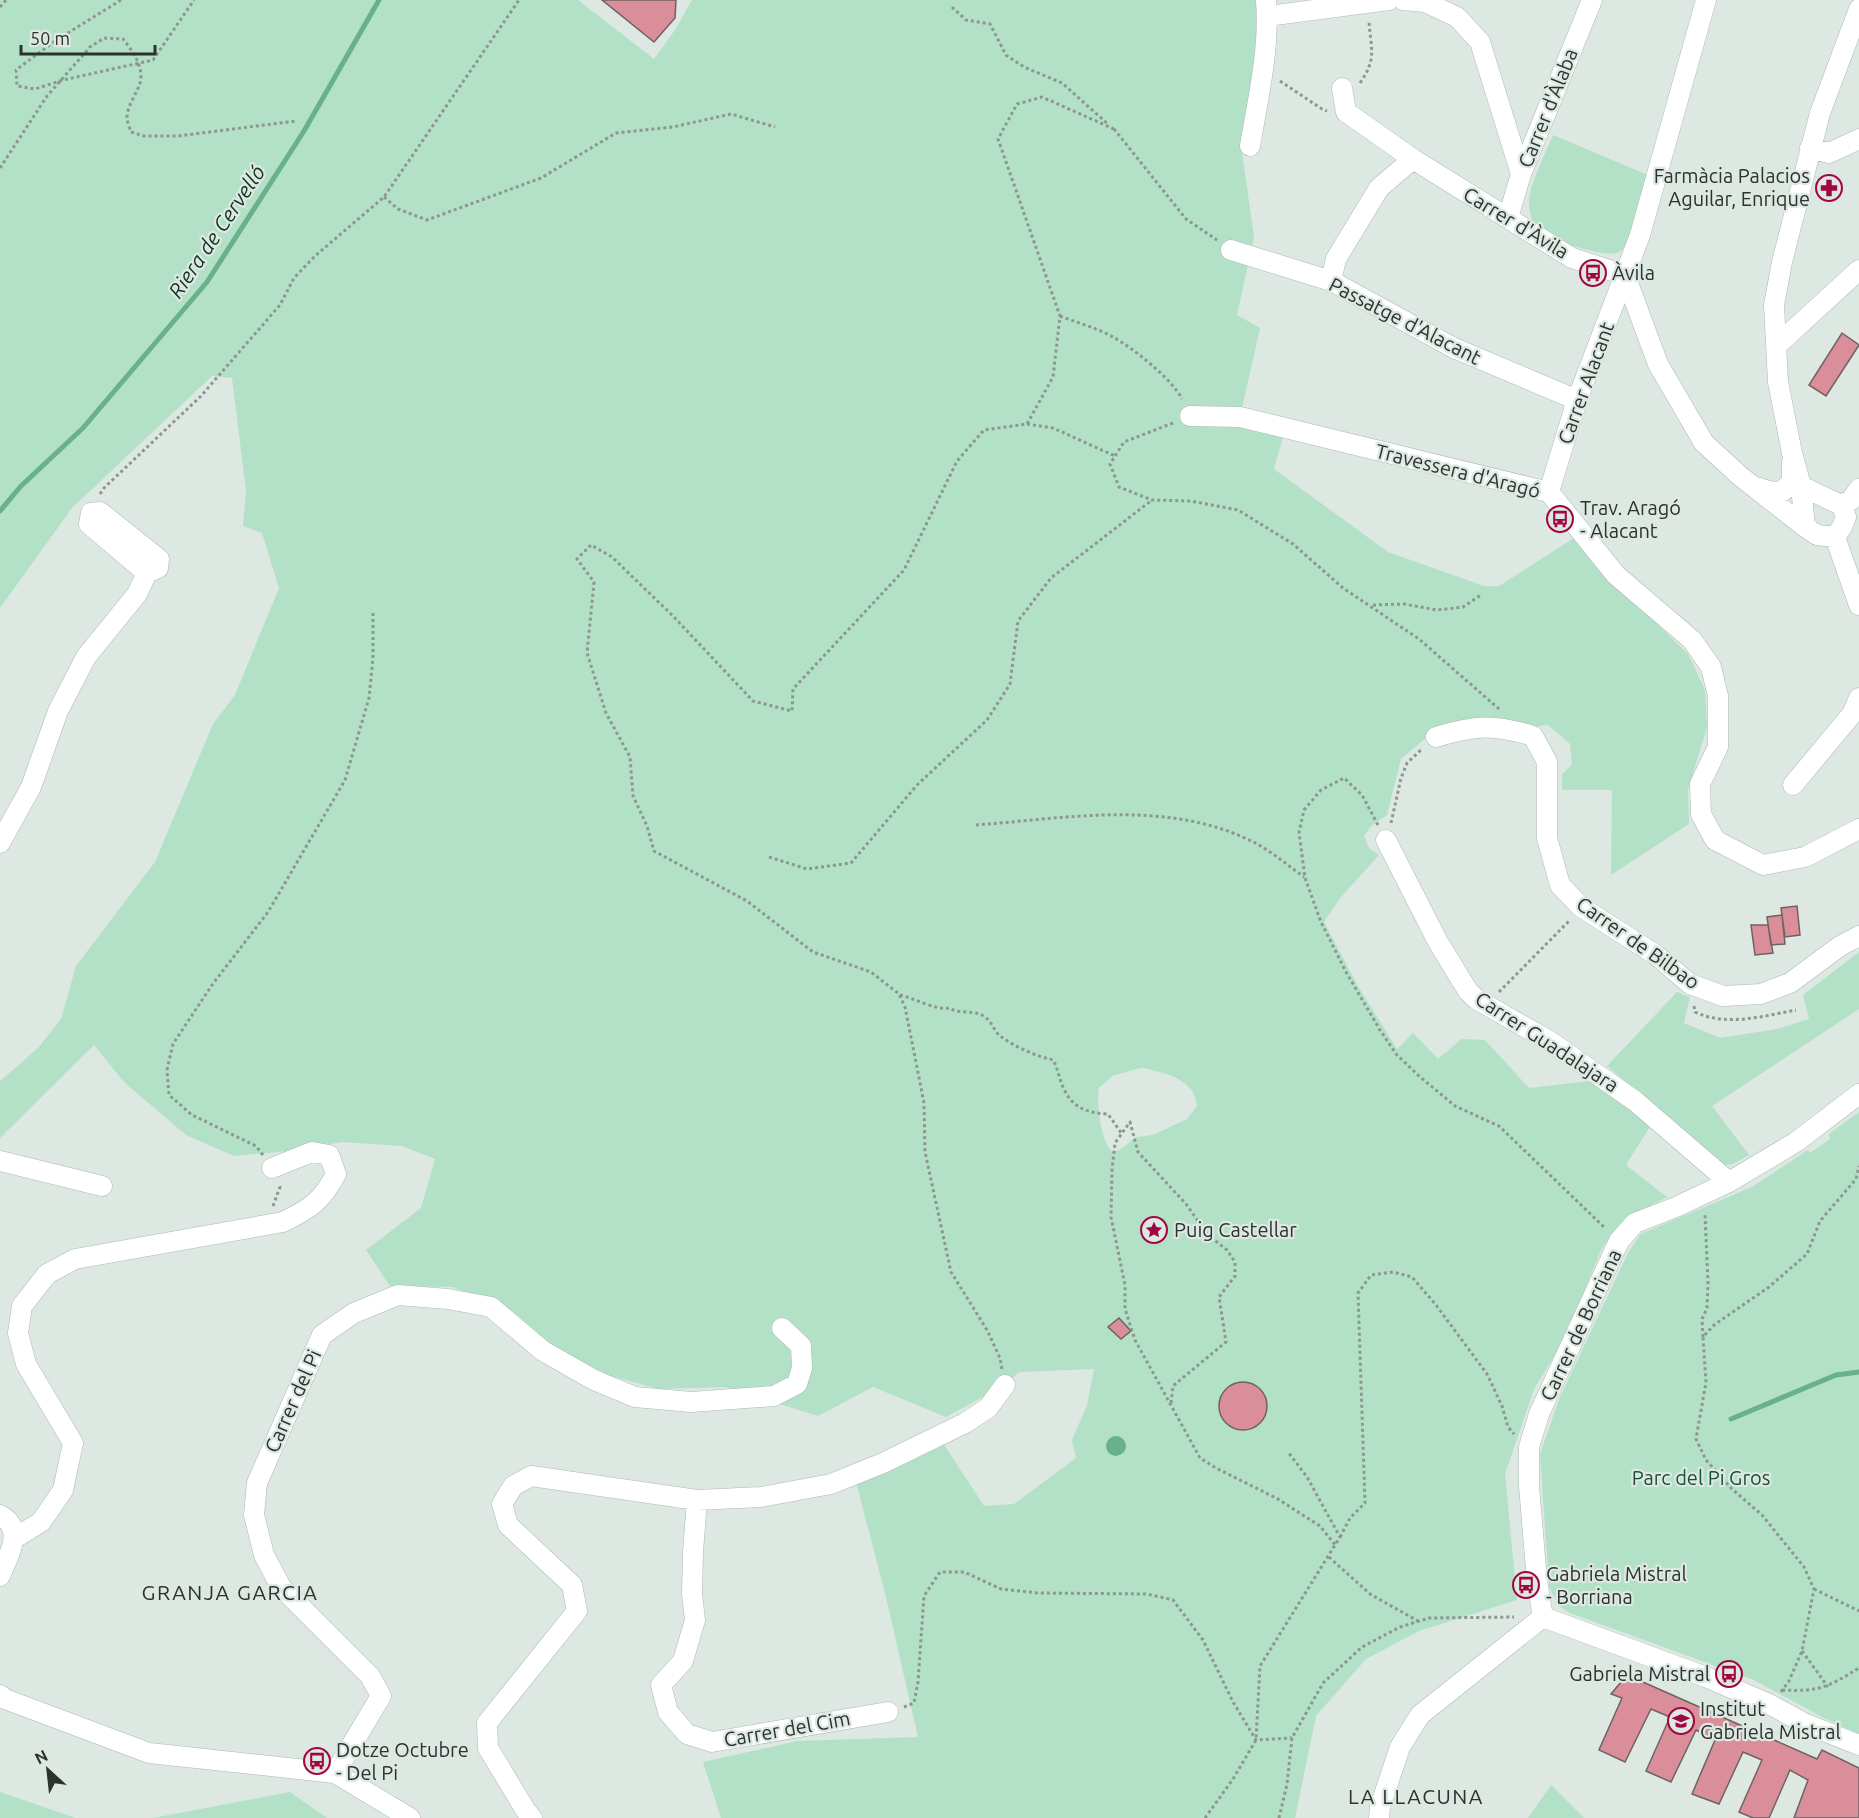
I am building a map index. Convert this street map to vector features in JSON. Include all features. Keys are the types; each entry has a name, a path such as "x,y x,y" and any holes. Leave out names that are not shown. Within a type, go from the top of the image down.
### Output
{"street":[{"path":"1250,146 1263,71 1267,8 1389,0"},
{"path":"1403,0 1425,2 1457,17 1480,42 1521,174"},
{"name":"Carrer d'Àlaba","path":"1508,218 1521,174 1592,0"},
{"name":"Carrer Alacant","path":"1549,492 1577,400 1640,235 1706,0"},
{"path":"1805,527 1802,486 1792,453 1778,382 1774,305 1782,262 1820,113 1859,9"},
{"name":"Carrer d'Àvila","path":"1342,88 1347,112 1413,159 1572,258 1625,275"},
{"path":"1810,148 1830,153 1859,139"},
{"path":"1331,281 1336,259 1379,188 1413,159"},
{"name":"Passatge d'Alacant","path":"1231,250 1331,281 1454,348 1577,400"},
{"path":"1776,346 1859,270"},
{"path":"1625,275 1658,364 1704,443 1750,485 1805,527 1817,535 1834,537"},
{"name":"Travessera d'Aragó","path":"1190,416 1240,417 1549,492 1616,575 1692,640 1711,667 1718,696 1718,747 1700,784 1701,814 1715,840 1763,865 1805,856 1859,829"},
{"path":"1750,485 1773,492 1783,491 1792,481 1792,453"},
{"path":"1792,453 1806,474 1835,502 1846,517 1834,537"},
{"path":"1802,486 1835,502 1851,500 1859,489"},
{"path":"0,843 31,787 58,711 86,657 137,594 147,573 89,524 91,513"},
{"path":"1834,537 1859,605"},
{"path":"1793,785 1852,714 1859,698"},
{"name":"Carrer de Bilbao","path":"1436,737 1467,728 1489,726 1533,736 1547,762 1547,838 1560,885 1581,906 1656,955 1690,984 1723,996 1761,994 1790,983 1840,946 1859,936"},
{"name":"Carrer Guadalajara","path":"1386,840 1438,942 1468,991 1476,999 1551,1042 1635,1101 1729,1182"},
{"name":"Carrer de Borriana","path":"1543,1617 1538,1589 1529,1486 1529,1446 1539,1414 1619,1241 1635,1223 1729,1182 1796,1142 1859,1094"},
{"path":"15,1538 41,1522 63,1490 73,1443 26,1364 18,1333 22,1306 47,1274 75,1259 283,1222 308,1210 326,1193 336,1174 329,1155 312,1152 272,1168"},
{"path":"0,1161 102,1186"},
{"name":"Carrer del Pi","path":"335,1773 381,1696 370,1676 281,1587 264,1555 254,1515 257,1483 322,1335 354,1313 398,1295 470,1303 491,1307 543,1351 594,1380 635,1396 691,1402 774,1396 797,1384 802,1368 801,1346 782,1328"},
{"path":"532,1818 488,1748 487,1723 577,1611 572,1586 508,1525 502,1504 513,1486 531,1476 697,1500 761,1497 831,1484 883,1463 965,1423 988,1408 1005,1385"},
{"name":"Carrer del Cim","path":"697,1500 692,1594 695,1620 683,1661 661,1685 668,1712 687,1734 712,1742 888,1712"},
{"path":"0,1515 13,1526 15,1538 0,1576"},
{"path":"1379,1818 1380,1807 1400,1747 1420,1715 1543,1617 1706,1677 1777,1698 1804,1723 1859,1745"},
{"path":"0,1695 5,1699 149,1753 335,1773 410,1818"}],"path":[{"path":"0,7 6,0"},
{"path":"121,0 55,41 16,70 17,86 35,89 63,80 153,60 194,0"},
{"path":"91,513 104,488 201,396 280,305 294,278 315,256 384,197 519,0"},
{"path":"952,7 966,20 990,24 1006,55 1024,67 1062,83 1113,129 1186,219 1231,250"},
{"path":"1368,13 1372,62"},
{"path":"0,168 47,96 90,47 104,38 123,39 134,52 138,63 141,83 131,101 127,117 131,132 144,136 178,136 296,121"},
{"path":"1279,80 1322,110"},
{"path":"1027,424 1053,377 1060,316 998,139 1017,104 1042,97 1113,129"},
{"path":"384,197 398,209 427,220 541,178 616,133 673,126 731,114 775,127"},
{"path":"1060,316 1113,337 1152,366 1177,389 1190,416 1124,442 1110,464 1119,487 1152,500 1191,501 1238,510 1293,544 1343,588 1419,639 1505,714"},
{"path":"1115,456 1053,428 1027,424 984,430 957,461 904,570 793,689 792,711 753,701 673,616 612,557 591,545 577,559 594,582 587,653 606,713 630,757 633,796 647,826 654,851 747,902 813,952 871,972 898,994 942,1010 949,1008 955,1012 971,1012 985,1017 998,1035 1014,1045 1053,1060 1063,1088 1080,1109 1091,1113 1108,1114 1122,1134"},
{"path":"769,857 807,869 851,862 917,785 987,720 1010,684 1018,621 1051,578 1152,500"},
{"path":"1371,606 1404,604 1437,610 1463,607 1481,595"},
{"path":"267,1225 280,1187 272,1168 256,1146 192,1115 170,1095 167,1070 173,1044 212,985 268,912 345,780 369,698 373,658 373,612"},
{"path":"1386,840 1401,778 1407,763 1436,737"},
{"path":"1386,840 1362,795 1344,778 1322,789 1304,810 1299,832 1305,878 1321,922 1346,972 1396,1054 1455,1106 1498,1126 1619,1241"},
{"path":"976,825 1111,815 1160,815 1230,832 1259,845 1305,878"},
{"path":"1495,996 1570,920"},
{"path":"898,994 905,1007 924,1103 925,1152 951,1272 996,1348 1005,1385"},
{"path":"1170,1403 1173,1386 1226,1342 1220,1297 1235,1276 1235,1262 1227,1250 1208,1234 1186,1203 1138,1152 1130,1122 1115,1143 1111,1217 1125,1286 1125,1309 1136,1340 1170,1403 1200,1458 1278,1499 1320,1526 1336,1546"},
{"path":"1703,1337 1714,1325 1769,1287 1807,1254 1820,1221 1856,1179 1859,1167"},
{"path":"1703,1194 1708,1283 1707,1308 1702,1319 1706,1382 1696,1439 1706,1460 1732,1489 1762,1515 1804,1567 1815,1589 1859,1611"},
{"path":"1205,1818 1233,1779 1256,1740 1260,1666 1336,1546 1350,1518 1365,1503 1358,1293 1371,1275 1393,1272 1412,1277 1436,1305 1487,1374 1502,1406 1508,1427 1520,1441 1529,1446"},
{"path":"1288,1452 1307,1477 1340,1537"},
{"path":"1329,1557 1370,1594 1418,1621"},
{"path":"888,1712 915,1703 924,1596 940,1572 964,1572 1001,1588 1038,1593 1147,1594 1173,1600 1203,1641 1233,1702 1256,1740"},
{"path":"1777,1698 1789,1681 1802,1651 1815,1589"},
{"path":"1279,1818 1287,1784 1292,1738 1323,1683 1362,1647 1400,1627 1429,1618 1543,1617"},
{"path":"1802,1651 1828,1687"},
{"path":"1777,1698 1828,1687 1859,1668"},
{"path":"1256,1740 1292,1738"}],"green space":[{"path":"0,0 578,0 654,59 675,30 692,0 1263,0 1242,152 1254,237 1237,315 1260,328 1238,426 1283,437 1274,469 1388,552 1484,586 1499,586 1574,538 1633,601 1688,654 1705,690 1707,727 1688,790 1689,824 1611,875 1612,790 1562,790 1562,774 1572,765 1570,744 1548,725 1531,727 1482,718 1433,732 1401,759 1387,815 1371,826 1364,836 1369,848 1379,855 1341,897 1324,922 1359,988 1397,1049 1413,1033 1438,1059 1462,1039 1485,1040 1529,1088 1597,1080 1651,1125 1626,1165 1667,1197 1623,1220 1602,1248 1563,1342 1534,1389 1505,1474 1517,1600 1419,1631 1366,1659 1316,1716 1295,1818 721,1818 703,1762 798,1741 918,1737 885,1593 856,1482 943,1443 984,1506 1014,1504 1076,1458 1072,1440 1087,1405 1094,1369 1019,1372 1005,1385 946,1417 873,1387 818,1416 725,1387 659,1389 611,1376 562,1353 504,1311 453,1287 390,1286 366,1250 421,1208 435,1159 402,1146 342,1142 290,1151 234,1156 186,1135 124,1082 94,1045 0,1138 0,1081 38,1048 61,1019 76,966 155,862 213,724 235,695 279,588 262,533 243,526 246,491 232,378 212,376 72,508 0,608","holes":["1140,1068 1178,1079 1191,1089 1197,1106 1187,1119 1153,1135 1136,1137 1121,1149 1113,1152 1105,1141 1100,1122 1099,1088 1112,1076","1114,1436 1123,1454 1117,1457 1108,1440"]},
{"path":"1553,135 1648,175 1627,244 1619,252 1610,254 1576,247 1544,234 1534,225 1529,198"},
{"path":"1859,952 1859,1009 1712,1106 1749,1155 1733,1164 1724,1165 1607,1066 1677,992 1690,997 1684,1023 1720,1038 1777,1029 1809,1019 1803,995"},
{"name":"Parc del Pi Gros","path":"1859,1112 1859,1734 1822,1717 1754,1680 1570,1613 1559,1606 1549,1587 1540,1454 1560,1397 1629,1251 1641,1234 1752,1187 1808,1150 1810,1153 1830,1139 1829,1134"},
{"path":"1551,1785 1584,1818 1528,1818"},
{"path":"0,1792 76,1818 0,1818"},
{"path":"290,1792 327,1818 153,1818"}],"shaded area":[{"path":"1112,1436 1120,1436 1126,1442 1126,1450 1120,1456 1112,1456 1106,1450 1106,1442"}],"building":[{"path":"602,0 676,0 675,18 654,42"},
{"path":"1842,333 1859,345 1826,396 1809,385"},
{"path":"1797,906 1800,935 1785,937 1781,908"},
{"path":"1782,915 1785,944 1771,945 1767,917"},
{"path":"1751,925 1768,925 1773,953 1755,955"},
{"path":"1119,1318 1131,1331 1121,1339 1108,1327"},
{"path":"1243,1382 1260,1389 1267,1406 1260,1423 1243,1430 1226,1423 1219,1406 1226,1389"},
{"path":"1627,1675 1817,1759 1822,1750 1859,1768 1859,1818 1794,1818 1808,1780 1790,1770 1769,1818 1753,1818 1739,1812 1762,1760 1743,1752 1719,1804 1692,1794 1715,1740 1696,1730 1671,1782 1646,1771 1670,1717 1651,1709 1625,1762 1599,1750 1622,1698 1611,1694"}],"waterway":[{"name":"Riera de Cervelló","path":"0,511 21,486 83,428 207,282 304,131 379,0"},
{"path":"1731,1419 1836,1375 1859,1372"}],"place":[{"name":"Farmàcia Palacios Aguilar, Enrique","path":"1829,188"},
{"name":"Àvila","path":"1593,273"},
{"name":"Trav. Aragó - Alacant","path":"1560,519"},
{"name":"Puig Castellar","path":"1154,1230"},
{"name":"Gabriela Mistral - Borriana","path":"1526,1585"},
{"name":"Gabriela Mistral","path":"1729,1674"},
{"name":"Institut Gabriela Mistral","path":"1681,1721"},
{"name":"Dotze Octubre - Del Pi","path":"317,1761"}],"district":[{"name":"GRANJA GARCIA","path":"230,1593"},
{"name":"LA LLACUNA","path":"1416,1797"}]}
